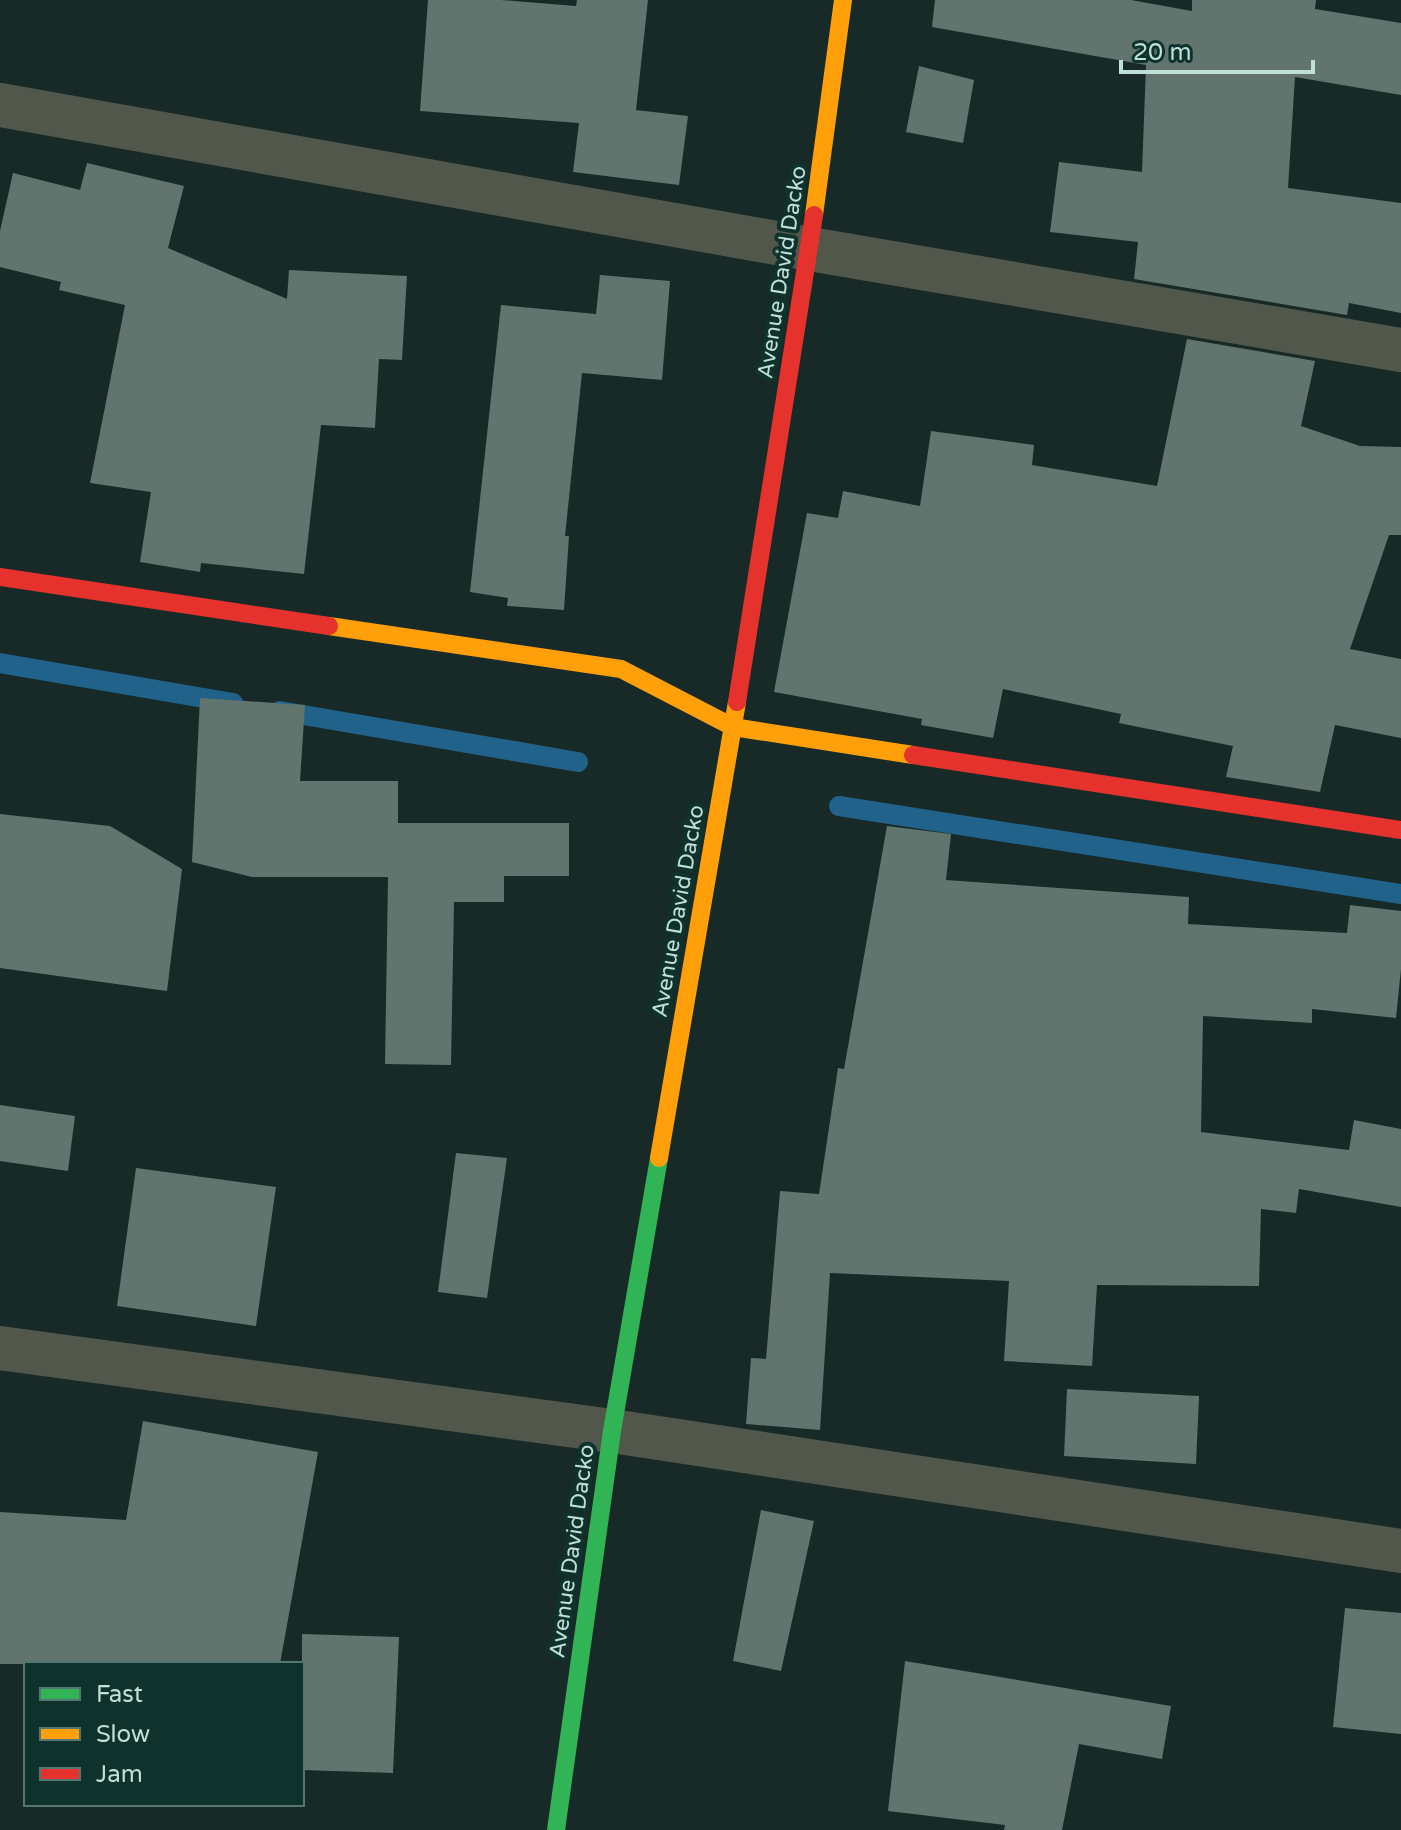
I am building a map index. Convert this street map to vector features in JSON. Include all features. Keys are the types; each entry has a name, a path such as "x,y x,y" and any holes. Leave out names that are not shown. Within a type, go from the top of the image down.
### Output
{"main road":[{"name":"Avenue David Dacko","path":"556,1830 612,1431 733,727 810,249 843,0"},
{"path":"0,577 621,669 733,727 1401,830"}],"street":[{"path":"0,105 1401,350"},
{"path":"0,1348 612,1431 1401,1551"}],"building":[{"path":"428,0 501,0 576,6 577,0 648,0 636,110 688,116 679,185 573,172 579,123 420,111"},
{"path":"935,0 1131,0 1192,11 1192,0 1316,0 1315,9 1401,23 1401,95 1295,77 1288,188 1401,203 1401,313 1349,303 1347,315 1134,279 1138,242 1050,232 1059,162 1142,172 1146,65 932,27"},
{"path":"919,66 974,80 963,143 906,132"},
{"path":"87,163 184,186 168,248 287,299 289,270 407,276 402,360 379,359 375,428 321,425 304,574 201,563 200,572 140,562 151,492 90,483 125,305 59,290 61,282 0,267 0,231 13,173 80,190"},
{"path":"600,275 670,281 662,380 582,373 565,536 569,536 564,610 507,606 508,598 470,592 501,305 596,314"},
{"path":"1187,339 1315,361 1301,426 1360,446 1401,447 1401,535 1389,535 1350,649 1401,659 1401,738 1335,725 1320,792 1226,777 1233,746 1119,723 1121,714 1003,689 993,738 921,725 922,719 774,692 807,513 838,518 843,491 920,506 931,431 1034,445 1032,465 1157,486"},
{"path":"200,698 305,705 300,781 398,781 398,823 569,823 569,876 504,876 504,902 454,902 451,1065 385,1064 388,877 252,877 192,862"},
{"path":"0,814 110,826 182,869 167,991 0,968"},
{"path":"887,826 951,834 946,880 1189,897 1188,924 1347,933 1350,905 1401,911 1401,969 1396,1018 1312,1009 1312,1023 1203,1016 1201,1132 1349,1150 1354,1120 1401,1129 1401,1207 1299,1189 1296,1213 1261,1209 1259,1286 1097,1285 1092,1366 1004,1361 1009,1281 830,1273 820,1430 746,1424 751,1358 766,1359 780,1191 819,1194 838,1068 844,1069"},
{"path":"0,1105 75,1116 68,1171 0,1161"},
{"path":"456,1153 507,1158 487,1298 438,1292"},
{"path":"136,1168 276,1187 256,1326 117,1306"},
{"path":"1067,1389 1199,1396 1196,1464 1064,1456"},
{"path":"143,1421 318,1452 280,1662 0,1664 0,1512 126,1520"},
{"path":"761,1510 814,1521 781,1671 733,1661"},
{"path":"1345,1608 1401,1613 1401,1734 1333,1727"},
{"path":"302,1634 399,1637 393,1773 304,1770"},
{"path":"905,1661 1171,1706 1162,1759 1079,1744 1062,1830 1004,1830 1005,1825 888,1811"}],"waterway":[{"path":"0,663 233,703"},
{"path":"280,711 578,762"},
{"path":"839,806 1401,894"}],"traffic: fast":[{"path":"556,1830 612,1431 659,1158"}],"traffic: slow":[{"path":"814,215 843,0"},
{"path":"329,626 621,669 733,727 913,755"},
{"path":"659,1158 737,702"}],"traffic: jam":[{"path":"737,702 814,215"},
{"path":"0,577 329,626"},
{"path":"913,755 1401,830"}]}
